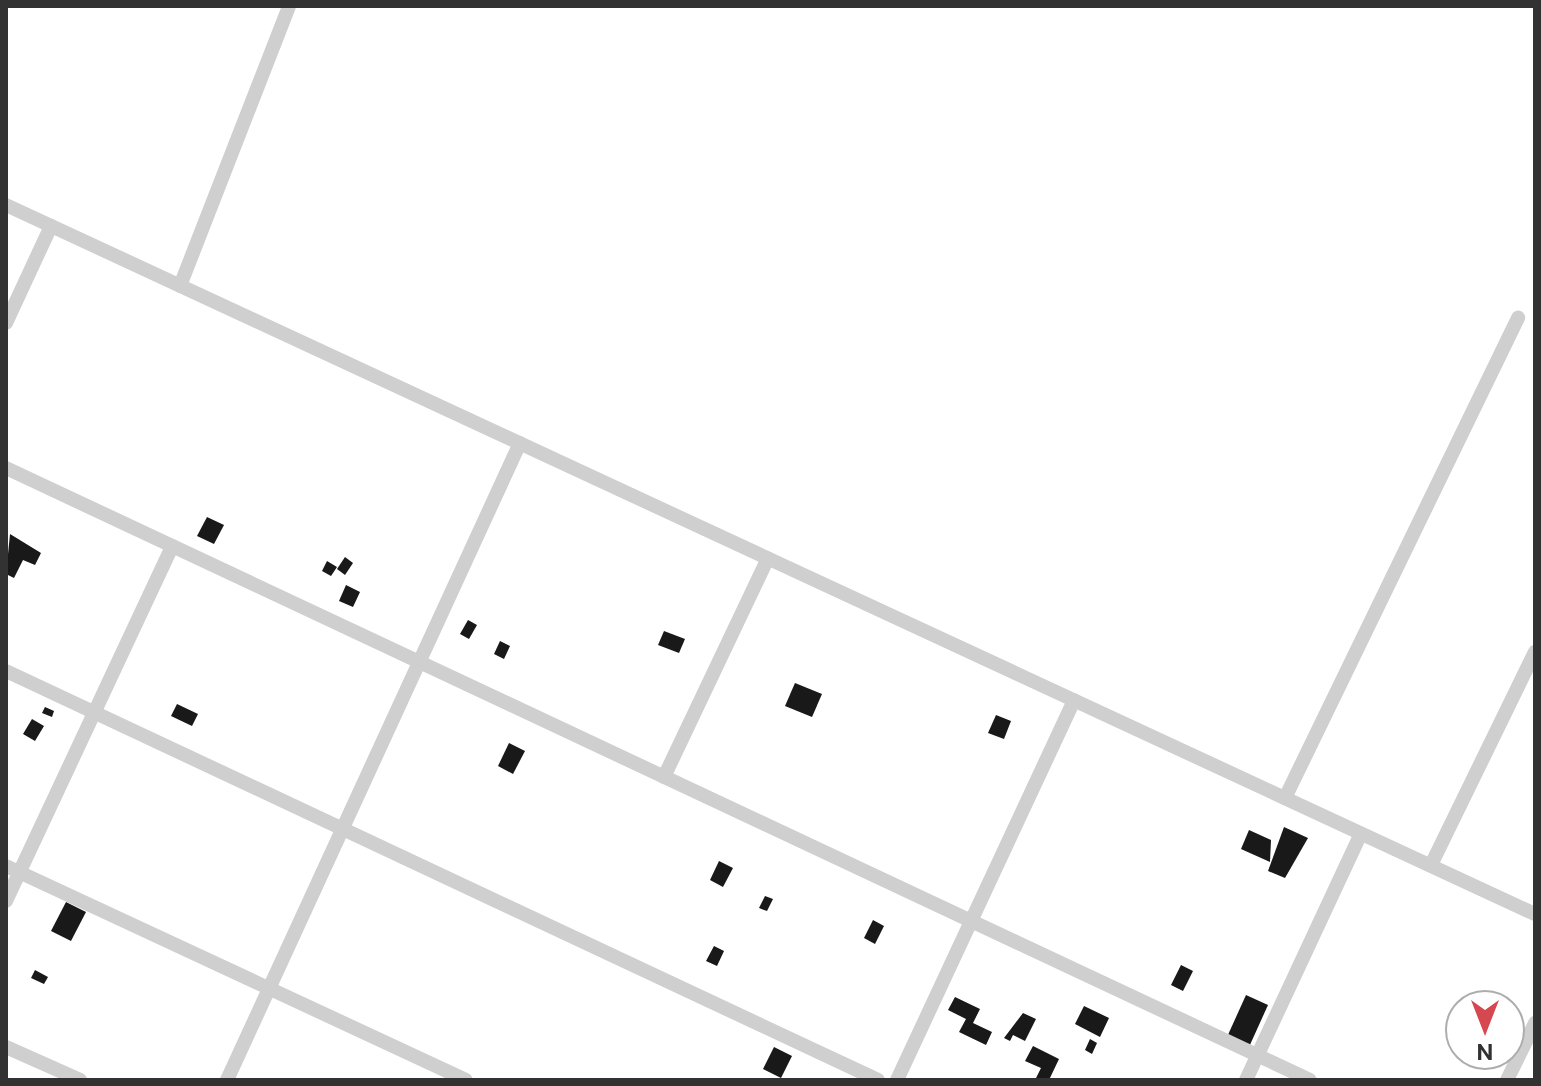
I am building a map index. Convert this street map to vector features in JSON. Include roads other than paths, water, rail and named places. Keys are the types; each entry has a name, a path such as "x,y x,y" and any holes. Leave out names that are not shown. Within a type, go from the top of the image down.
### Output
{"street":[{"path":"180,286 289,6"},
{"path":"6,205 1535,914"},
{"path":"6,323 51,226"},
{"path":"1285,798 1518,318"},
{"path":"227,1080 339,827 520,443"},
{"path":"6,468 1310,1080"},
{"path":"6,901 13,869 94,712 172,546"},
{"path":"664,777 768,558"},
{"path":"1431,865 1535,652"},
{"path":"6,671 878,1080"},
{"path":"897,1080 1074,700"},
{"path":"1246,1080 1361,833"},
{"path":"13,869 466,1080"},
{"path":"1507,1080 1535,1023"},
{"path":"6,1047 80,1080"}]}
